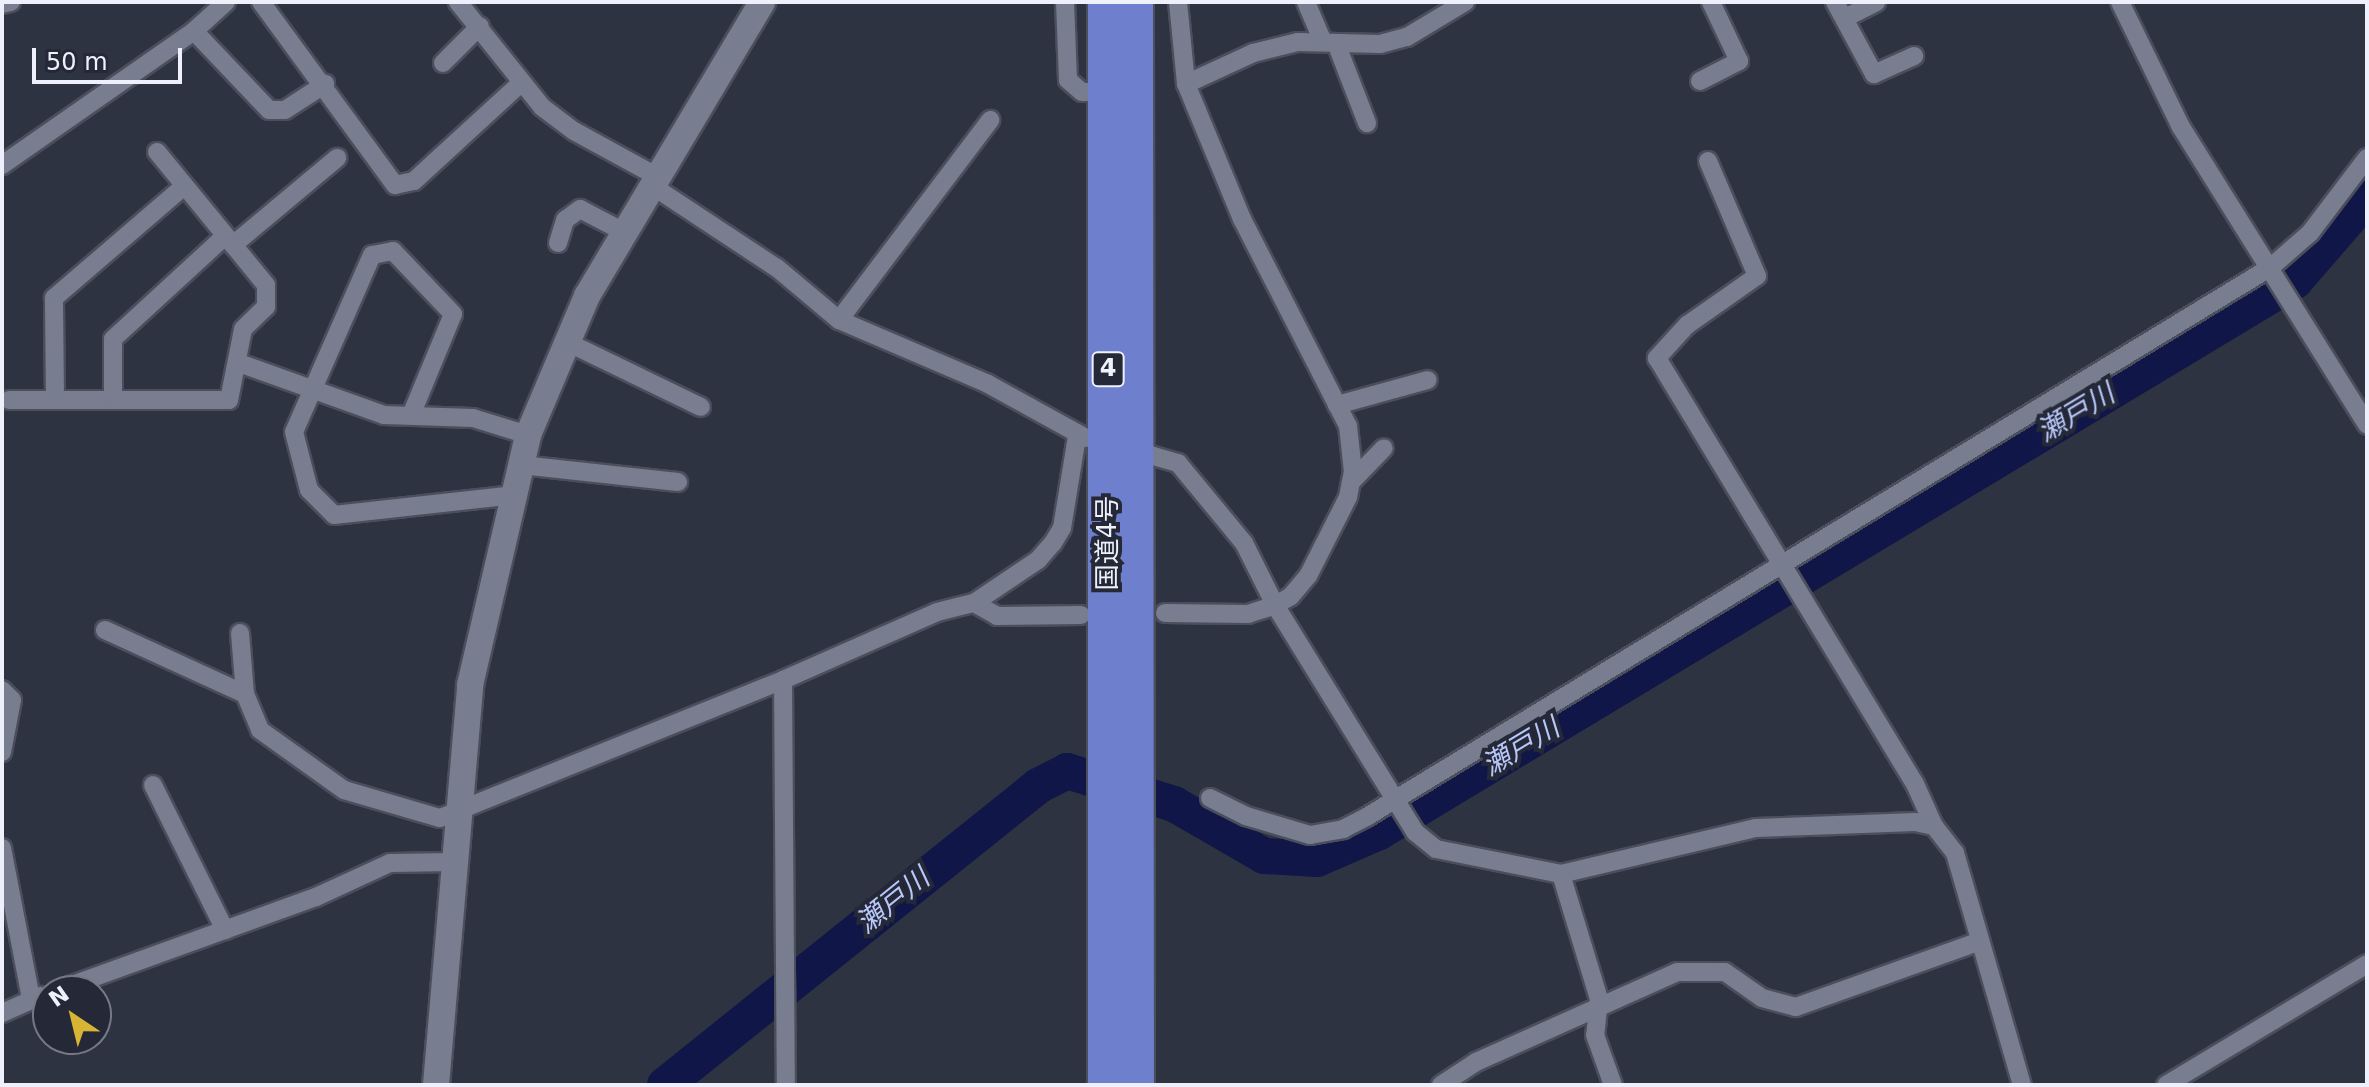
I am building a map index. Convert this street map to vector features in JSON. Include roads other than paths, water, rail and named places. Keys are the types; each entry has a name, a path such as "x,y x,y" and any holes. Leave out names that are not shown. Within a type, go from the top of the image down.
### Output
{"highway":[{"name":"国道4号","path":"1105,2 1107,443 1137,1085"},
{"name":"国道4号","path":"1107,443 1136,2"},
{"name":"国道4号","path":"1105,1085 1123,835"}],"street":[{"path":"2,4 11,2"},
{"path":"2,165 194,31 226,2"},
{"path":"261,2 325,84 385,176 402,186 520,84"},
{"path":"458,2 480,26 520,84 574,131 656,182 777,268 839,320 1046,412 1107,443 1178,463 1244,543 1275,605 1415,832 1436,849 1561,874 1756,828 1915,822 1934,826"},
{"path":"436,1085 470,685 528,435 565,341 762,2"},
{"path":"1065,2 1068,80 1082,92 1106,92"},
{"path":"1178,2 1186,84 1242,219 1337,405 1353,448 1351,482"},
{"path":"1306,2 1330,43 1367,123"},
{"path":"1186,84 1253,53 1298,42 1380,44 1407,37 1465,2"},
{"path":"1876,2 1840,10 1874,74 1914,56"},
{"path":"2120,2 2181,127 2290,297 2367,425"},
{"path":"1700,81 1739,61 1717,4"},
{"path":"443,63 480,26"},
{"path":"194,31 269,110 285,110 325,84"},
{"path":"839,320 990,120"},
{"path":"9,400 229,400 239,363 243,329 266,307 266,285 157,152"},
{"path":"113,400 113,339 229,241 337,158"},
{"path":"1210,798 1246,816 1310,835 1343,829 1397,802 2273,270 2310,233 2367,158"},
{"path":"1708,161 1757,276 1687,325 1657,358 1915,784 1934,826 1955,853 2022,1085"},
{"path":"55,399 54,298 184,186"},
{"path":"558,243 565,220 580,209 626,233"},
{"path":"412,413 453,314 393,251 372,255 294,432 309,490 334,515 515,495"},
{"path":"565,341 701,407"},
{"path":"239,363 384,415 412,413 473,418 528,435"},
{"path":"1337,405 1428,380"},
{"path":"240,633 245,694 260,730 344,790 440,818 783,680 937,612 974,603 1038,560 1053,543 1107,443"},
{"path":"1165,613 1248,614 1291,596 1308,576 1351,482 1384,448"},
{"path":"521,465 678,482"},
{"path":"974,603 997,616 1081,615"},
{"path":"105,630 245,694"},
{"path":"783,680 788,965 786,1085"},
{"path":"2,690 12,700 2,752"},
{"path":"153,785 225,930"},
{"path":"2,848 35,975"},
{"path":"100,975 225,930 390,863 455,862"},
{"path":"1561,874 1598,1008 1595,1035 1613,1085"},
{"path":"1441,1085 1476,1062 1677,972 1708,969 1725,972 1762,998 1804,1006 1980,941"},
{"path":"2166,1085 2367,964"},
{"path":"2,1013 32,1000"}],"waterway":[{"name":"瀬戸川","path":"665,1085 1038,786 1067,771 1174,804 1264,856 1317,859 1379,832 2295,281 2367,198"}]}
